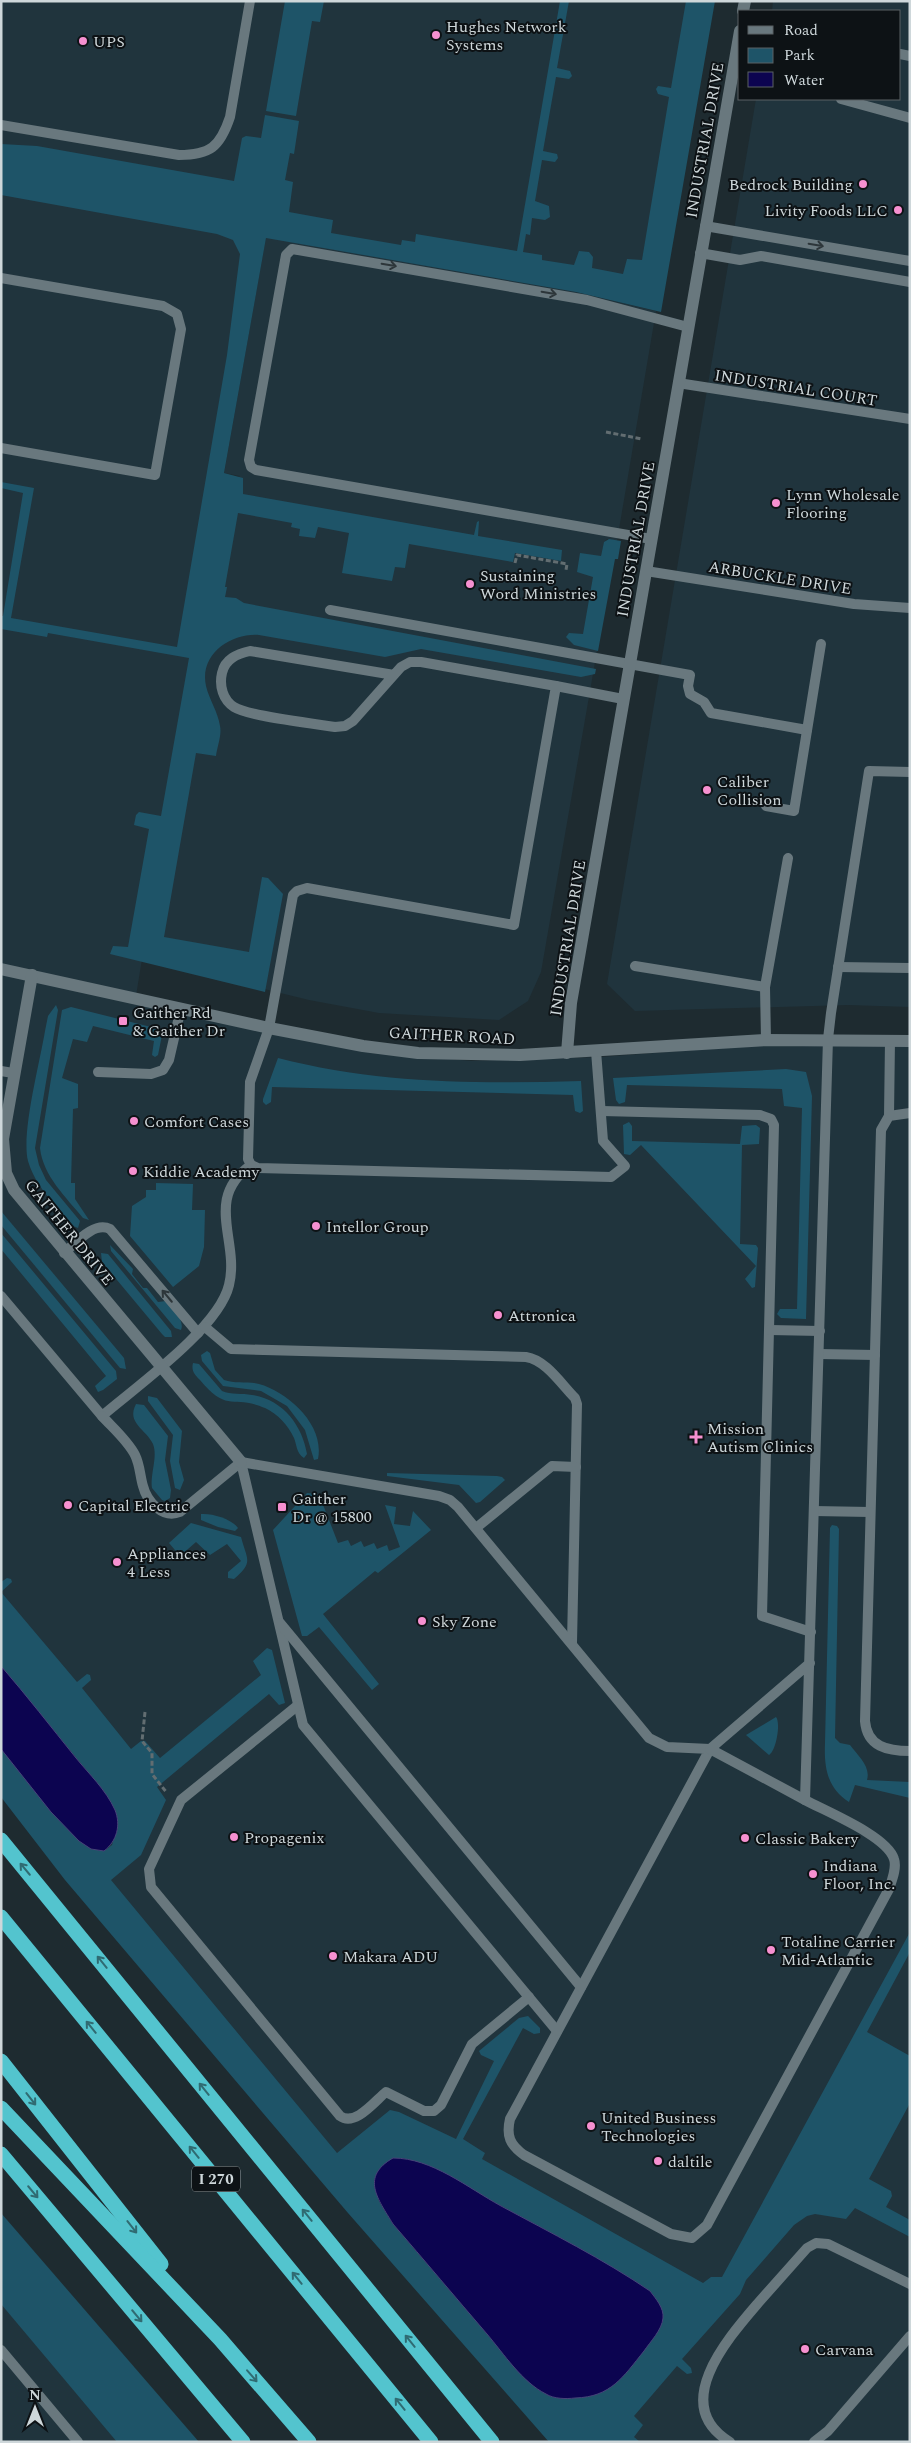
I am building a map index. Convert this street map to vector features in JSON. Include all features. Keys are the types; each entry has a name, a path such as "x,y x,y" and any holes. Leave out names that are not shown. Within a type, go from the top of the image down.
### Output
{"highway":[{"name":"I 270","path":"1,1840 492,2442"},
{"name":"I 270","path":"1,1917 431,2442"},
{"path":"1,2061 220,2339"},
{"path":"1,2108 220,2339 310,2442"},
{"path":"1,2154 243,2442"},
{"path":"463,2406 498,2442"}],"street":[{"name":"INDUSTRIAL DRIVE","path":"567,1053 571,1003 700,253 736,74 738,52"},
{"name":"GAITHER ROAD","path":"1,969 269,1028 363,1046 418,1053 482,1055 567,1053 766,1040 910,1040"},
{"name":"GAITHER DRIVE","path":"32,975 7,1072 3,1139 4,1175 64,1253 241,1462"}],"lane":[{"path":"1,125 179,155 197,155 214,148 224,135 230,117 250,1"},
{"path":"846,100 910,118"},
{"path":"705,226 910,261"},
{"path":"651,539 253,469 249,460 287,252 296,249 587,300 688,327"},
{"path":"700,253 740,260 761,256 910,282"},
{"path":"1,278 163,306 177,314 181,329 155,475 1,448"},
{"name":"INDUSTRIAL COURT","path":"678,383 910,419"},
{"name":"ARBUCKLE DRIVE","path":"646,571 854,604 910,608"},
{"path":"330,610 690,676 688,686 690,694 704,702 711,713 807,730"},
{"path":"766,806 794,811 821,644"},
{"path":"394,675 250,651 238,654 228,661 222,670 221,682 226,699 240,710 340,727 353,721 405,664 421,662 624,699"},
{"path":"556,686 514,925 307,888 296,891 291,900 269,1028 250,1082 248,1159 251,1165 258,1168 608,1177 625,1166 604,1141 596,1051"},
{"path":"805,1800 828,1039 869,771 910,772"},
{"path":"766,1040 765,987 788,858"},
{"path":"635,966 765,987"},
{"path":"838,967 910,968"},
{"path":"98,1072 152,1074 163,1070 169,1060 181,1008"},
{"path":"890,1040 889,1116 881,1130 865,1727 870,1738 878,1746 890,1750 910,1751"},
{"path":"602,1111 760,1115 771,1120 775,1132 762,1616 811,1632"},
{"path":"889,1116 910,1113"},
{"path":"102,1416 202,1330 225,1298 230,1279 230,1248 224,1215 228,1194 239,1175 251,1165"},
{"path":"64,1253 96,1227 102,1226 110,1229 202,1330 231,1349 535,1358 577,1401 572,1643"},
{"path":"1,1296 134,1453 144,1490 164,1513 175,1514 180,1512 241,1462 439,1496 454,1503 476,1528 653,1741 667,1747 710,1749 878,1840 889,1848 895,1861 889,1889 708,2225 701,2233 692,2238 671,2234 524,2155 509,2141 507,2130 510,2119 710,1749 810,1662"},
{"path":"770,1330 820,1331"},
{"path":"819,1354 875,1355"},
{"path":"241,1462 297,1706 306,1730 557,2031"},
{"path":"476,1528 552,1466 576,1467"},
{"path":"814,1511 870,1512"},
{"path":"278,1620 581,1987"},
{"path":"297,1706 186,1796 177,1806 149,1869 151,1887 343,2118 355,2118 386,2092 424,2111 434,2111 440,2105 472,2044 529,1997"},
{"path":"730,2442 715,2432 704,2413 705,2392 711,2370 726,2340 807,2248 816,2243 828,2244 910,2284"},
{"path":"814,2442 828,2431 910,2336"},
{"path":"1,2350 78,2442"}],"path":[{"path":"606,432 642,438"},
{"path":"515,563 517,555 567,564 566,570"},
{"path":"145,1712 142,1741 152,1754 152,1774 177,1806"}],"shaded area":[{"path":"1,1 700,1 650,294 259,225 213,489 240,476 224,473 266,237 576,292 656,311 617,541 607,539 601,556 613,559 541,972 528,1001 499,1020 379,1013 309,1000 142,959 135,1002 363,1051 472,1061 601,1057 746,1046 910,1045 910,2442 635,2442 621,2422 715,2304 329,2182 1,1790"},
{"path":"773,1 910,1 910,1007 848,1005 635,1011 607,984 756,100 901,100 901,10 772,10"},
{"path":"1,2279 141,2442 1,2442"}],"green space":[{"path":"285,1 324,1 320,22 312,21 296,116 266,111"},
{"path":"560,1 569,1 557,68 570,71 572,76 569,79 556,77 543,151 557,154 558,158 555,162 542,160 535,201 549,206 550,217 545,220 532,218 530,235 526,234 523,252 542,255 542,260 574,265 579,251 589,252 593,257 592,268 623,274 627,259 642,260 669,97 658,94 656,89 658,86 671,88 686,1 715,1 661,312 576,292 266,238 224,473 243,478 243,494 474,535 477,522 479,521 478,536 562,550 561,561 515,553 513,562 409,544 405,568 395,567 392,581 342,573 349,533 318,527 315,538 299,536 300,529 291,527 292,523 238,513 225,587 227,587 225,597 236,598 244,603 596,669 595,674 581,677 421,649 385,657 259,635 248,635 228,642 212,655 207,664 206,686 219,721 220,737 216,756 196,753 164,937 249,952 262,877 268,878 283,894 265,992 110,954 113,946 128,947 149,829 134,825 136,815 139,812 161,816 189,658 48,633 47,637 1,629 1,616 3,616 23,493 1,488 1,482 34,488 11,618 177,647 227,355 240,254 233,240 217,234 1,195 1,144 37,146 234,181 242,138 246,136 261,138 265,115 299,121 294,154 290,153 285,180 293,182 289,212 333,220 331,233 401,245 402,240 415,242 416,234 517,251"},
{"path":"609,539 621,541 618,559 615,559 598,651 574,645 566,637 569,633 583,634 593,577 577,572 580,553 601,556 604,542"},
{"path":"56,1005 58,1010 35,1148 39,1165 46,1180 80,1221 78,1228 64,1218 46,1194 28,1161 27,1133 32,1097 48,1016"},
{"path":"71,1007 163,1030 158,1055 155,1057 152,1055 154,1041 93,1026 87,1042 73,1039 62,1078 78,1084 78,1108 73,1109 71,1183 75,1183 75,1199 89,1220 83,1218 56,1186 46,1168 40,1148 62,1010"},
{"path":"278,1058 353,1073 429,1080 467,1082 581,1081 583,1111 580,1113 575,1111 573,1095 272,1087 271,1102 266,1105 263,1099"},
{"path":"786,1069 806,1072 812,1096 806,1319 781,1318 777,1314 780,1309 797,1309 802,1108 784,1106 782,1089 627,1085 625,1102 619,1104 616,1100 613,1078"},
{"path":"629,1122 632,1126 632,1141 740,1144 742,1126 756,1125 760,1128 759,1144 742,1145 740,1244 756,1245 758,1248 755,1287 752,1288 745,1279 756,1266 641,1145 630,1155 624,1154 623,1125"},
{"path":"156,1183 193,1184 192,1210 205,1210 204,1247 199,1266 173,1287 130,1236 132,1206 146,1197 146,1190 156,1190"},
{"path":"1,1211 124,1358 126,1369 120,1368 1,1225"},
{"path":"1,1233 116,1371 117,1379 103,1390 98,1392 95,1386 106,1376 1,1249"},
{"path":"110,1245 133,1269 132,1274 143,1288 147,1288 158,1302 166,1301 178,1314 182,1326 181,1330 175,1328 111,1251"},
{"path":"101,1253 108,1254 171,1331 172,1337 165,1337 162,1334 102,1262"},
{"path":"207,1351 210,1353 215,1370 224,1380 259,1384 281,1394 292,1402 310,1422 316,1434 319,1446 318,1459 314,1460 305,1430 287,1406 261,1391 223,1386 202,1361 201,1355"},
{"path":"193,1363 199,1364 222,1391 263,1398 282,1408 301,1433 307,1454 304,1458 298,1451 294,1438 282,1420 270,1410 254,1404 231,1402 217,1397 195,1375"},
{"path":"148,1396 157,1398 182,1431 179,1462 184,1480 180,1490 175,1488 170,1461 173,1435 148,1401"},
{"path":"136,1404 144,1405 168,1436 165,1460 171,1490 170,1498 165,1501 152,1488 154,1449 150,1439 138,1426 133,1416"},
{"path":"387,1473 497,1476 505,1480 480,1502 476,1503 459,1485 387,1476"},
{"path":"307,1493 317,1494 320,1497 338,1543 348,1540 351,1546 361,1541 364,1547 374,1543 377,1549 387,1545 389,1551 400,1547 385,1505 396,1507 394,1524 410,1526 413,1511 431,1530 378,1573 375,1571 323,1614 379,1684 372,1690 319,1627 307,1636 302,1636 273,1530"},
{"path":"201,1514 221,1517 238,1528 235,1531 218,1527 201,1520"},
{"path":"191,1523 241,1537 247,1556 247,1564 234,1579 228,1578 228,1572 241,1561 227,1544 210,1555 196,1542 180,1556 169,1543"},
{"path":"832,1525 837,1526 839,1529 835,1738 840,1743 850,1745 860,1757 867,1770 867,1780 910,1782 910,1798 855,1785 849,1802 831,1784 826,1769 830,1528"},
{"path":"7,1578 11,1579 12,1582 1,1592 1,1582"},
{"path":"1,1592 77,1682 87,1674 90,1675 91,1680 82,1688 131,1749 141,1741 145,1741 160,1758 261,1675 253,1661 267,1648 272,1650 285,1703 279,1705 269,1694 157,1787 166,1800 141,1855 111,1880 337,2153 390,2110 399,2112 456,2139 494,2061 481,2055 479,2051 519,2018 528,2016 540,2028 540,2033 534,2034 523,2028 463,2139 485,2153 482,2159 703,2283 711,2277 722,2277 910,1932 910,1952 867,2032 910,2056 910,2103 869,2179 891,2191 892,2196 886,2207 910,2220 910,2237 855,2208 846,2219 815,2214 807,2216 794,2225 746,2280 740,2294 682,2359 691,2368 692,2373 687,2374 677,2366 634,2416 643,2425 634,2437 640,2442 549,2442 348,2213 65,1880 1,1797 1,1749 91,1849 104,1851 112,1845 118,1824 115,1811 101,1788 1,1666","holes":["402,2158 425,2165 566,2241 663,2317 653,2338 627,2372 548,2395 536,2388 512,2363 393,2224 379,2201 374,2180"]},
{"path":"776,1717 778,1725 777,1737 774,1748 769,1755 746,1735"},
{"path":"1,2213 199,2442 117,2442 1,2304"}],"water":[{"path":"1,1666 97,1782 115,1810 118,1821 117,1832 115,1838 104,1851 91,1849 79,1841 51,1812 1,1749"},
{"path":"393,2158 407,2159 436,2168 595,2257 650,2291 661,2307 663,2314 662,2322 652,2340 622,2377 607,2390 598,2394 587,2397 564,2398 546,2394 521,2375 393,2224 382,2206 375,2189 375,2181 377,2173 383,2165"}],"place":[{"name":"Hughes Network Systems","path":"436,35"},
{"name":"UPS","path":"83,41"},
{"name":"Bedrock Building","path":"863,184"},
{"name":"Livity Foods LLC","path":"898,210"},
{"name":"Lynn Wholesale Flooring","path":"776,503"},
{"name":"Sustaining Word Ministries","path":"470,584"},
{"name":"Caliber Collision","path":"707,790"},
{"name":"Gaither Rd & Gaither Dr","path":"123,1021"},
{"name":"Comfort Cases","path":"134,1121"},
{"name":"Kiddie Academy","path":"133,1171"},
{"name":"Intellor Group","path":"316,1226"},
{"name":"Attronica","path":"498,1315"},
{"name":"Mission Autism Clinics","path":"696,1437"},
{"name":"Capital Electric","path":"68,1505"},
{"name":"Gaither Dr @ 15800","path":"282,1507"},
{"name":"Appliances 4 Less","path":"117,1562"},
{"name":"Sky Zone","path":"422,1621"},
{"name":"Propagenix","path":"234,1837"},
{"name":"Classic Bakery","path":"745,1838"},
{"name":"Indiana Floor, Inc.","path":"813,1874"},
{"name":"Totaline Carrier Mid-Atlantic","path":"771,1950"},
{"name":"Makara ADU","path":"333,1956"},
{"name":"United Business Technologies","path":"591,2126"},
{"name":"daltile","path":"658,2161"},
{"name":"Carvana","path":"805,2349"}]}
